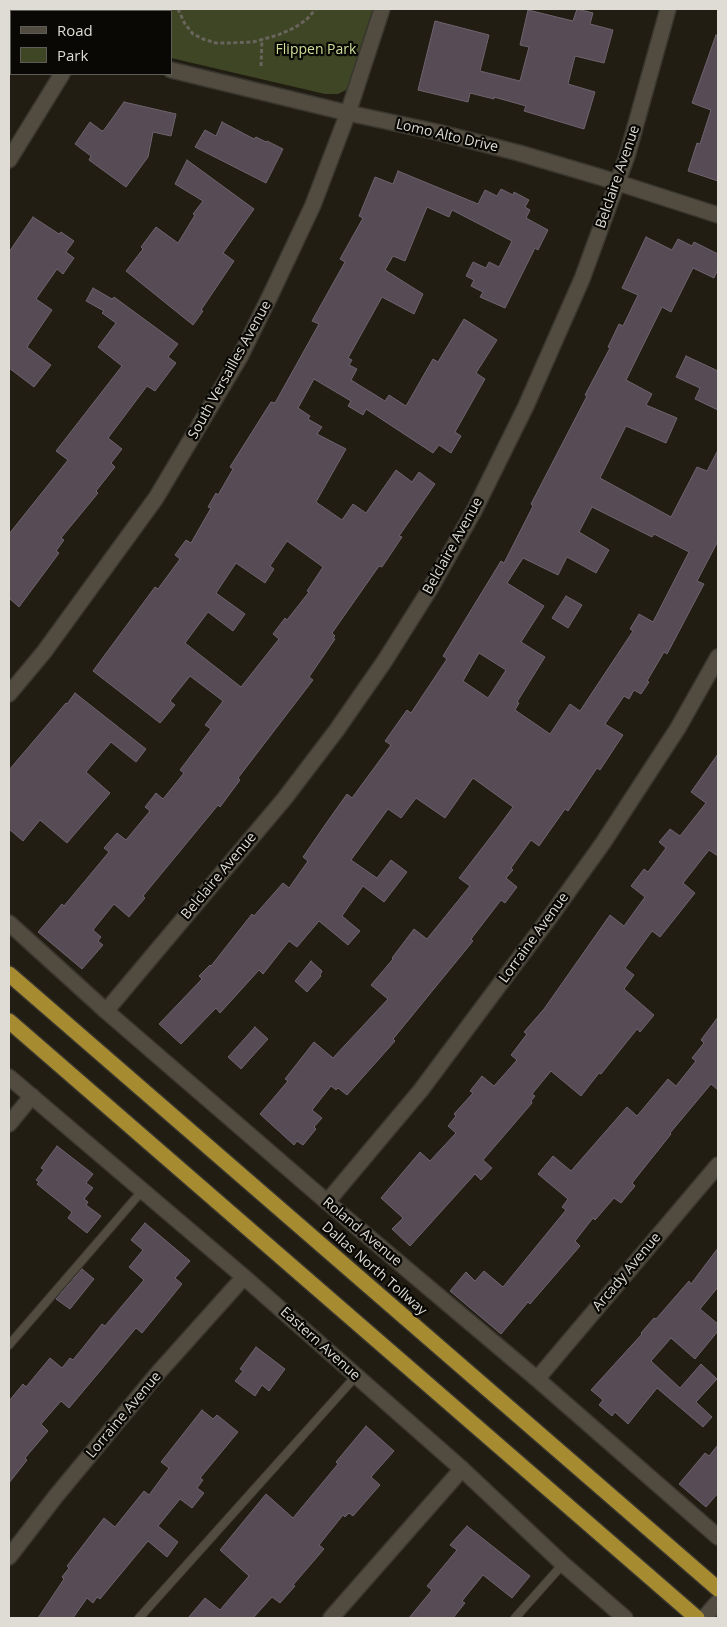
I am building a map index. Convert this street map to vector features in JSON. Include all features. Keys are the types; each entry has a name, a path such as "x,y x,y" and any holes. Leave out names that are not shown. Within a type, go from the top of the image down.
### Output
{"highway":[{"name":"Dallas North Tollway","path":"9,974 718,1588"},
{"path":"9,1021 697,1618"}],"street":[{"name":"South Versailles Avenue","path":"9,694 44,652 156,498 235,365 313,205 348,113 382,9"},
{"name":"Belclaire Avenue","path":"106,1011 290,791 336,731 379,670 430,589 475,509 526,406 582,279 627,156 668,9"},
{"name":"Lomo Alto Drive","path":"172,70 519,153 618,182 718,215"},
{"path":"9,160 61,75"},
{"name":"Lorraine Avenue","path":"327,1202 421,1090 550,917 603,843 678,728 718,657"},
{"name":"Roland Avenue","path":"9,924 106,1011 718,1537"},
{"name":"Eastern Avenue","path":"9,1077 244,1277 462,1469 563,1564 625,1618"},
{"path":"9,1124 32,1096"},
{"name":"Arcady Avenue","path":"536,1379 718,1165"},
{"name":"Lorraine Avenue","path":"9,1557 56,1496 158,1373 244,1277"},
{"path":"332,1618 462,1469"},
{"path":"704,1618 718,1602"}],"lane":[{"path":"9,1345 142,1191"},
{"path":"140,1618 356,1376"},
{"path":"514,1618 563,1564"}],"path":[{"path":"178,9 185,24 193,34 216,43 262,39 294,28 306,20 316,9"},
{"path":"261,66 262,39"}],"green space":[{"name":"Flippen Park","path":"374,9 350,84 346,90 338,94 325,94 172,58 172,10 119,10"}],"building":[{"path":"577,9 593,13 590,24 613,30 604,63 575,56 568,84 595,92 584,129 524,111 526,106 494,97 494,99 470,93 468,102 418,90 435,21 489,35 480,71 520,81 529,47 520,45 528,10 573,21"},
{"path":"716,35 718,36 718,181 688,171 697,143 700,144 711,110 692,103"},
{"path":"124,102 176,114 171,136 153,132 148,157 126,187 89,160 91,156 75,144 90,122 102,131 104,130"},
{"path":"222,122 254,139 256,137 283,149 266,183 195,147 205,130 216,136"},
{"path":"187,160 254,209 223,253 234,261 193,325 126,271 143,249 141,247 156,227 178,243 195,215 193,214 203,201 175,184"},
{"path":"398,171 478,204 485,190 497,196 501,189 513,195 514,192 529,200 525,207 530,210 526,218 548,230 538,250 535,248 505,308 480,297 483,292 471,286 474,280 466,276 473,262 486,268 489,262 499,267 512,241 452,210 449,217 427,207 405,261 393,256 385,270 423,294 414,314 382,297 348,358 352,360 349,365 357,369 351,380 385,401 389,395 406,406 433,359 438,362 464,319 497,340 476,373 485,379 455,432 461,436 451,453 439,445 433,453 366,409 363,415 348,406 351,401 314,379 298,408 310,416 308,419 322,427 317,434 346,449 316,502 342,520 353,504 366,513 396,470 412,482 419,472 435,484 399,536 402,537 382,567 379,566 332,633 335,639 309,677 313,680 238,778 240,780 220,807 218,805 143,896 145,898 129,917 114,904 93,930 101,937 98,941 103,945 82,969 38,932 62,904 64,906 109,852 104,848 117,833 126,840 150,811 145,807 156,793 163,799 184,773 180,770 211,729 205,725 223,701 190,676 170,701 175,705 160,723 93,671 155,587 158,589 180,559 175,555 186,540 191,543 211,508 208,507 216,493 218,495 233,469 230,467 271,402 275,403 319,324 312,321 345,262 340,259 363,218 359,216 375,177 393,184","holes":["287,541 323,567 307,591 309,592 287,620 285,618 273,634 279,639 241,687 185,643 208,612 233,631 245,614 216,593 236,563 265,583 274,569 270,566"]},
{"path":"33,217 59,234 61,232 74,241 66,252 74,258 63,274 57,269 36,299 52,310 27,347 51,365 34,387 9,368 9,252"},
{"path":"646,237 672,250 678,239 692,246 694,242 718,254 718,269 714,278 693,268 671,312 662,307 626,380 652,394 646,405 677,418 666,443 626,426 600,478 671,517 697,467 707,471 718,450 718,541 697,581 704,584 667,654 664,652 641,694 634,690 629,699 624,696 605,724 623,735 600,770 597,768 568,811 565,809 539,846 531,840 511,868 513,870 506,878 517,887 505,903 501,900 471,939 473,941 393,1039 395,1041 347,1095 338,1088 336,1090 331,1086 312,1110 322,1118 314,1127 316,1129 303,1145 297,1141 294,1145 260,1114 288,1081 285,1079 314,1042 333,1058 388,999 371,985 393,959 414,929 427,939 470,886 459,878 513,807 473,778 445,818 416,798 401,818 388,809 351,860 377,878 391,860 407,872 384,902 363,886 342,916 360,931 348,945 319,921 297,947 289,941 263,974 259,970 220,1013 216,1008 181,1044 159,1024 202,979 199,976 211,966 252,914 254,916 283,883 289,888 308,861 303,857 325,825 347,794 352,798 391,745 385,741 407,710 411,713 447,659 443,656 501,561 504,563 533,506 531,504 587,396 585,395 610,348 608,347 619,324 623,326 638,295 622,288","holes":["592,507 652,537 654,534 689,552 653,622 639,614 630,629 633,631 580,711 570,704 550,734 515,710 519,703 517,702 545,657 521,642 544,606 507,583 523,558 558,575 567,557 596,573 609,550 579,532","479,653 506,670 488,698 463,681"]},
{"path":"93,288 112,299 114,297 178,344 168,357 176,363 155,391 147,386 108,438 122,449 111,463 115,467 96,491 98,493 61,538 64,540 56,551 59,553 19,607 9,598 9,534 68,460 56,451 122,366 98,347 116,323 102,313 104,311 86,301"},
{"path":"686,356 718,371 718,410 695,399 700,388 676,377"},
{"path":"566,596 582,605 568,628 552,618"},
{"path":"75,693 146,749 136,762 111,742 86,772 110,793 67,843 40,820 23,841 9,829 9,770"},
{"path":"718,754 718,856 709,850 683,883 695,893 660,937 652,931 625,968 634,975 624,989 654,1015 640,1032 637,1029 581,1096 551,1071 532,1094 535,1096 531,1101 532,1103 483,1160 492,1168 481,1180 475,1174 410,1246 392,1229 403,1218 381,1198 420,1152 430,1161 456,1133 448,1126 456,1116 454,1114 473,1093 470,1091 482,1076 494,1086 517,1060 511,1055 527,1034 524,1032 544,1009 610,915 624,926 645,897 631,886 644,869 648,872 666,848 659,842 670,829 680,836 706,803 691,792"},
{"path":"311,961 322,971 321,976 307,992 295,981"},
{"path":"718,1017 718,1090 711,1084 632,1183 635,1186 621,1203 614,1198 595,1220 593,1218 575,1241 580,1246 530,1304 528,1302 501,1334 450,1291 466,1272 475,1281 484,1271 503,1287 566,1210 562,1207 568,1199 538,1174 553,1156 571,1171 627,1107 637,1116 668,1079 676,1086 696,1061 692,1058 704,1043 701,1040"},
{"path":"255,1027 268,1039 241,1069 228,1057"},
{"path":"57,1146 93,1174 86,1183 93,1188 84,1199 88,1202 86,1205 101,1216 87,1233 68,1218 72,1212 37,1184 39,1182 36,1180 44,1170 41,1168"},
{"path":"145,1223 190,1261 175,1278 182,1284 142,1333 136,1328 69,1408 61,1401 41,1424 48,1431 25,1458 27,1460 9,1483 9,1401 23,1384 26,1387 50,1358 62,1368 70,1358 73,1360 102,1324 105,1326 144,1280 129,1267 143,1250 131,1240"},
{"path":"718,1248 718,1287 700,1309 718,1324 718,1331 695,1359 671,1338 651,1361 680,1388 701,1364 717,1379 696,1402 712,1417 703,1427 657,1388 628,1424 615,1412 612,1416 599,1405 603,1400 591,1390 689,1281 691,1284"},
{"path":"82,1269 94,1279 70,1309 56,1299"},
{"path":"256,1347 285,1369 269,1391 262,1385 255,1396 235,1381 243,1371 240,1369"},
{"path":"202,1410 213,1419 217,1415 238,1432 200,1478 203,1480 197,1488 204,1493 192,1508 180,1499 158,1526 178,1542 167,1557 148,1541 100,1599 97,1597 93,1603 87,1598 73,1618 38,1618 64,1579 62,1577 69,1568 67,1566 104,1518 115,1527 144,1491 149,1495 169,1468 161,1462"},
{"path":"366,1426 394,1451 371,1477 380,1485 353,1516 349,1513 345,1517 343,1515 319,1545 324,1549 280,1603 272,1597 253,1618 188,1618 205,1598 220,1610 249,1576 220,1550 266,1494 293,1518 338,1464 336,1462"},
{"path":"718,1445 718,1493 706,1507 679,1484 705,1453 709,1456"},
{"path":"467,1526 530,1576 512,1598 483,1575 462,1601 465,1603 453,1618 409,1618 432,1590 427,1586 457,1550 450,1545"}]}
